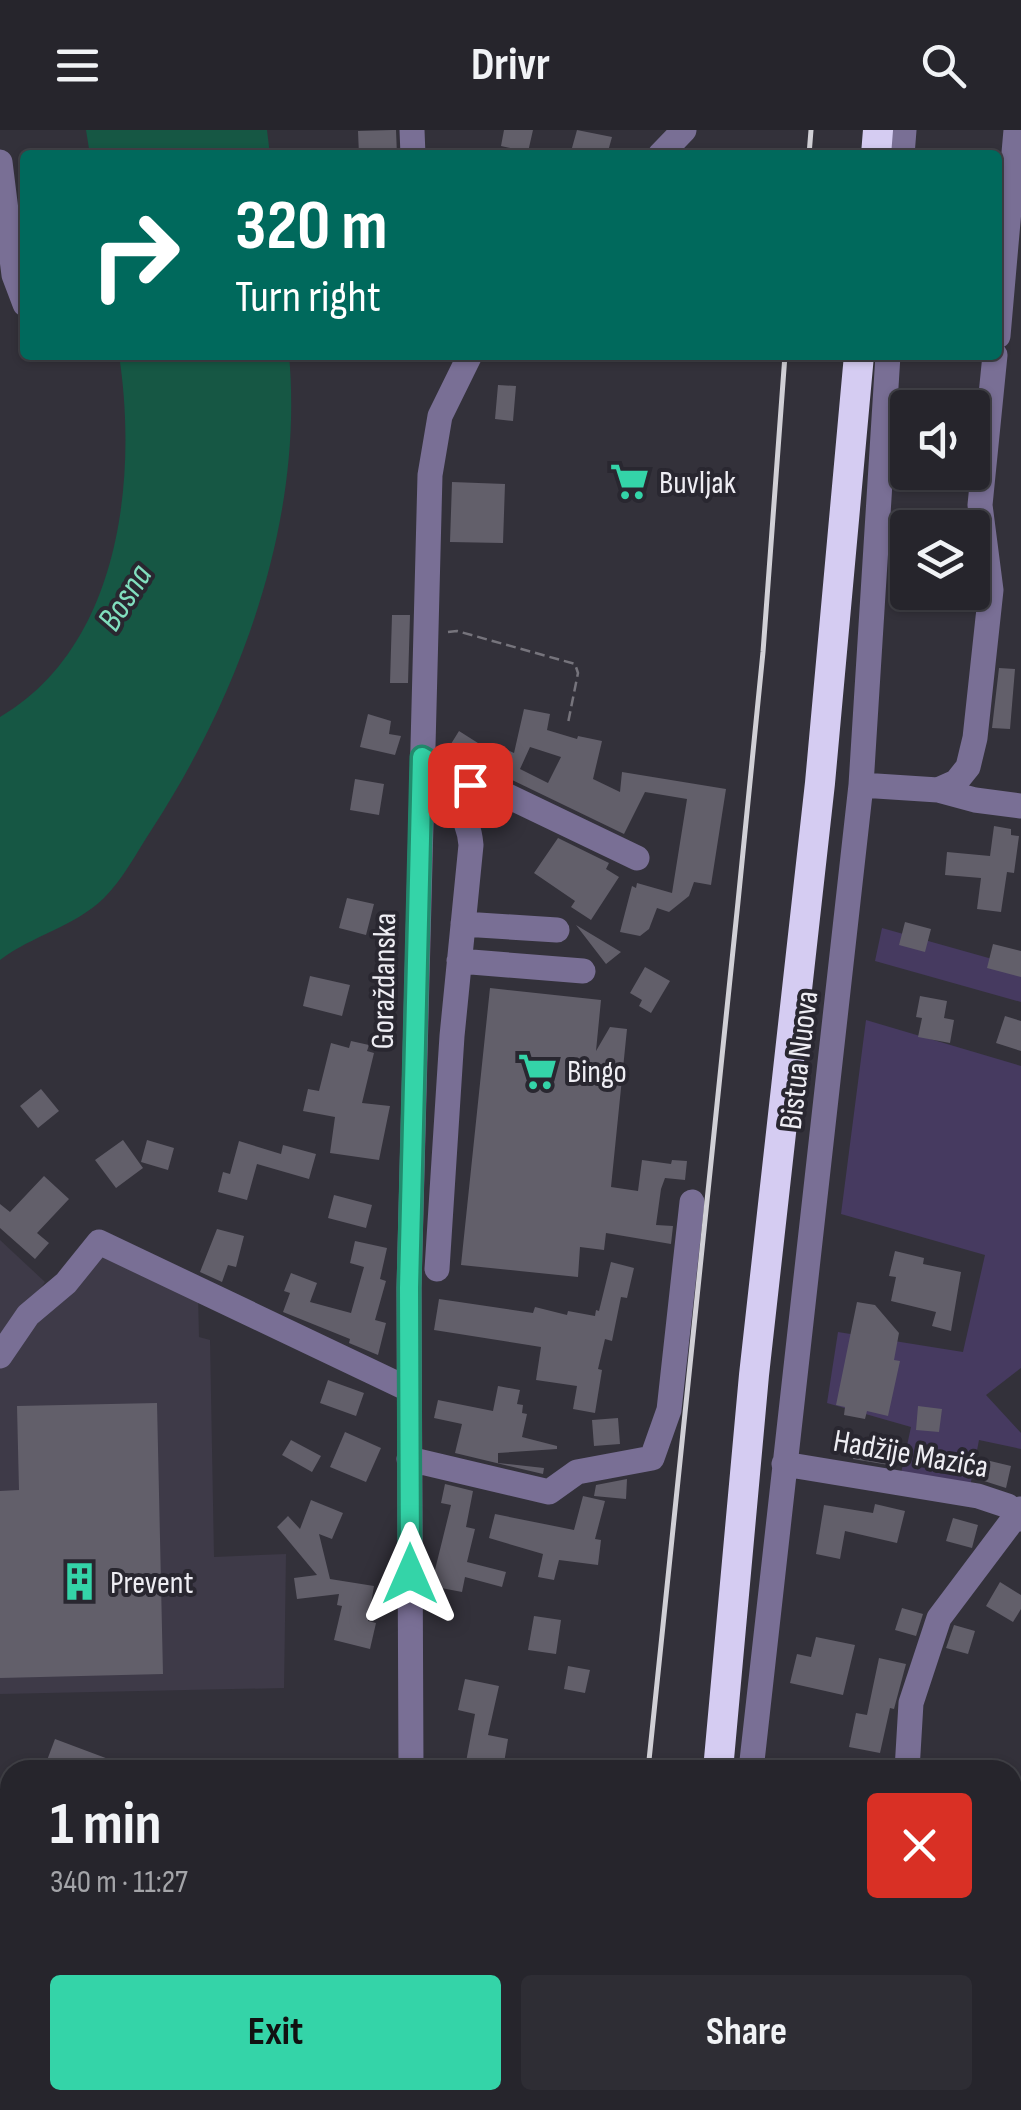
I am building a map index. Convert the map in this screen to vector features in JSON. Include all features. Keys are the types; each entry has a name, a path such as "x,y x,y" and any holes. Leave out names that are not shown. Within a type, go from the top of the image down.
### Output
{"highway":[{"path":"719,1760 754,1375 820,782 859,360"}],"street":[{"path":"665,150 684,130"},
{"path":"1002,290 1016,130"},
{"path":"0,162 14,298"},
{"name":"Goraždanska","path":"412,1760 408,1389 430,475 437,428 467,360"},
{"name":"Goraždanska","path":"448,397 478,360"},
{"name":"Bistua Nuova","path":"751,1760 861,784 888,360"},
{"path":"938,790 956,782 968,767 978,720 991,590 980,505 995,360"},
{"path":"422,767 494,790 637,858"},
{"path":"422,767 458,805 469,828 471,845 437,1269"},
{"path":"861,784 938,790 1021,806"},
{"path":"463,924 557,930"},
{"path":"459,961 583,971"},
{"path":"409,1459 548,1492 578,1472 652,1458 669,1410 692,1202"},
{"path":"0,1356 28,1315 66,1283 99,1242 408,1389"},
{"name":"Hadžije Mazića","path":"784,1464 978,1496 1020,1514"},
{"path":"908,1760 911,1702 938,1618 1020,1514"}],"path":[{"path":"427,632 458,631 574,664 578,674 568,723"}],"shaded area":[{"path":"882,928 1021,967 1021,1002 875,961"},
{"path":"866,1020 1021,1066 1021,1368 986,1395 1021,1433 1021,1449 979,1440 970,1487 900,1478 911,1427 827,1403 838,1332 963,1352 985,1255 841,1214"},
{"path":"0,1240 45,1282 0,1345"},
{"name":"Prevent","path":"102,1248 198,1295 199,1337 210,1340 214,1557 286,1554 284,1688 0,1694 0,1367 30,1322"}],"water":[{"path":"86,130 267,130 269,150 89,150"},
{"name":"Bosna","path":"120,360 289,360 291,417 276,541 260,602 213,720 130,865 92,908 0,960 0,717 40,686 72,648 95,604 112,556 121,506 124,403"}],"building":[{"path":"396,130 397,150 359,150 358,131"},
{"path":"504,130 533,130 528,150 501,146"},
{"path":"577,130 612,137 608,150 571,150"},
{"path":"498,385 516,386 513,421 495,419"},
{"path":"452,482 505,484 503,543 450,542"},
{"path":"392,615 410,615 408,683 390,683"},
{"path":"999,668 1015,669 1010,729 992,728"},
{"path":"524,709 550,714 547,730 602,741 593,779 620,792 622,772 726,789 711,885 694,882 689,896 669,912 657,908 649,929 640,936 620,932 632,886 636,888 637,883 672,893 687,799 645,792 624,834 502,775 476,770 446,752 459,731 489,750 493,743 514,753","holes":["530,747 561,757 548,783 520,769"]},
{"path":"368,714 391,721 389,734 401,736 395,755 360,747"},
{"path":"355,779 384,784 379,815 350,810"},
{"path":"994,826 1011,829 1011,835 1019,836 1014,873 1007,872 1001,912 977,909 981,878 945,875 947,852 990,856"},
{"path":"558,838 609,863 606,869 619,877 591,920 571,907 575,901 534,873"},
{"path":"347,898 374,904 366,935 339,928"},
{"path":"905,922 931,929 925,952 899,945"},
{"path":"576,925 621,952 606,964"},
{"path":"993,944 1021,951 1021,977 987,968"},
{"path":"645,967 670,981 651,1013 639,1006 642,1000 630,993"},
{"path":"310,976 350,985 342,1016 303,1006"},
{"path":"490,988 601,1000 596,1051 610,1027 627,1029 611,1187 638,1191 642,1160 671,1164 672,1160 687,1161 685,1180 665,1178 661,1189 656,1225 673,1226 671,1244 606,1233 604,1250 580,1247 578,1277 461,1265"},
{"path":"920,996 947,1001 944,1018 954,1020 950,1043 918,1037 922,1018 916,1017"},
{"path":"1005,1016 1021,1021 1021,1051 996,1043"},
{"path":"351,1041 369,1045 367,1051 374,1053 362,1103 390,1106 379,1160 330,1153 335,1117 303,1111 308,1089 319,1091 331,1043 349,1048"},
{"path":"41,1089 59,1111 38,1128 20,1106"},
{"path":"123,1140 143,1168 116,1188 95,1160"},
{"path":"147,1140 174,1148 168,1170 141,1162"},
{"path":"239,1141 281,1154 283,1145 316,1154 309,1179 257,1164 247,1200 218,1192 223,1172 230,1174"},
{"path":"44,1176 69,1199 37,1233 49,1243 35,1259 0,1228 0,1204 10,1212"},
{"path":"334,1195 372,1205 366,1228 328,1218"},
{"path":"217,1229 244,1236 236,1267 228,1265 222,1282 200,1272"},
{"path":"355,1241 387,1248 380,1279 386,1281 375,1320 386,1323 378,1355 349,1343 350,1339 283,1312 290,1293 284,1291 291,1273 317,1283 310,1302 351,1313 364,1267 350,1263"},
{"path":"895,1251 924,1258 923,1264 961,1272 951,1331 932,1326 936,1312 891,1301 896,1277 889,1276"},
{"path":"611,1262 634,1268 627,1298 621,1297 612,1341 605,1339 595,1413 573,1409 577,1386 536,1380 541,1347 434,1330 439,1299 533,1313 535,1307 567,1315 568,1311 595,1316"},
{"path":"857,1302 875,1305 899,1333 894,1360 900,1361 888,1416 867,1411 865,1419 844,1415 845,1407 836,1405"},
{"path":"328,1380 364,1393 356,1416 320,1403"},
{"path":"498,1386 520,1390 517,1404 523,1405 522,1413 527,1414 522,1437 557,1449 498,1453 498,1463 544,1468 543,1474 455,1453 462,1424 434,1418 438,1400 493,1411"},
{"name":"Prevent","path":"157,1403 163,1674 0,1678 0,1491 19,1490 17,1406"},
{"path":"918,1406 942,1409 939,1432 916,1430"},
{"path":"618,1418 620,1444 594,1446 592,1420"},
{"path":"345,1432 381,1448 366,1482 330,1467"},
{"path":"291,1440 321,1456 312,1472 282,1455"},
{"path":"855,1441 898,1447 895,1466 853,1459"},
{"path":"986,1460 1011,1466 1006,1488 981,1480"},
{"path":"627,1479 626,1499 594,1496 596,1485"},
{"path":"445,1484 473,1491 466,1527 475,1529 467,1562 506,1572 502,1587 465,1577 462,1592 431,1586 451,1505 441,1503"},
{"path":"583,1496 605,1501 595,1539 601,1540 598,1565 559,1560 554,1580 538,1577 543,1554 489,1538 495,1514 574,1530"},
{"path":"311,1500 343,1513 332,1539 319,1534 330,1579 374,1586 368,1621 376,1623 370,1649 334,1640 342,1606 337,1605 339,1594 297,1599 294,1578 317,1575 277,1527 288,1516 300,1529"},
{"path":"875,1504 905,1511 897,1543 845,1531 840,1559 816,1554 824,1505 873,1513"},
{"path":"953,1518 978,1525 972,1548 946,1541"},
{"path":"1000,1582 1021,1595 1021,1609 1013,1622 986,1606"},
{"path":"902,1608 923,1614 916,1636 895,1630"},
{"path":"534,1616 561,1620 556,1654 528,1650"},
{"path":"954,1625 975,1631 968,1654 946,1648"},
{"path":"816,1637 855,1645 843,1695 790,1683 797,1654 811,1657"},
{"path":"879,1658 906,1664 894,1709 890,1708 880,1753 849,1747 856,1713 867,1715"},
{"path":"568,1666 590,1670 585,1693 564,1689"},
{"path":"465,1679 499,1686 488,1735 508,1739 504,1760 466,1760 475,1714 458,1710"},
{"path":"55,1739 111,1760 47,1760"}],"railway":[{"path":"809,150 811,130"},
{"path":"649,1760 763,652 785,360"}],"place":[{"name":"Buvljak","path":"629,482"},
{"name":"Bingo","path":"537,1071"},
{"name":"Prevent","path":"80,1582"}],"route":[{"path":"410,1574 409,1288 422,757 470,785"}]}
